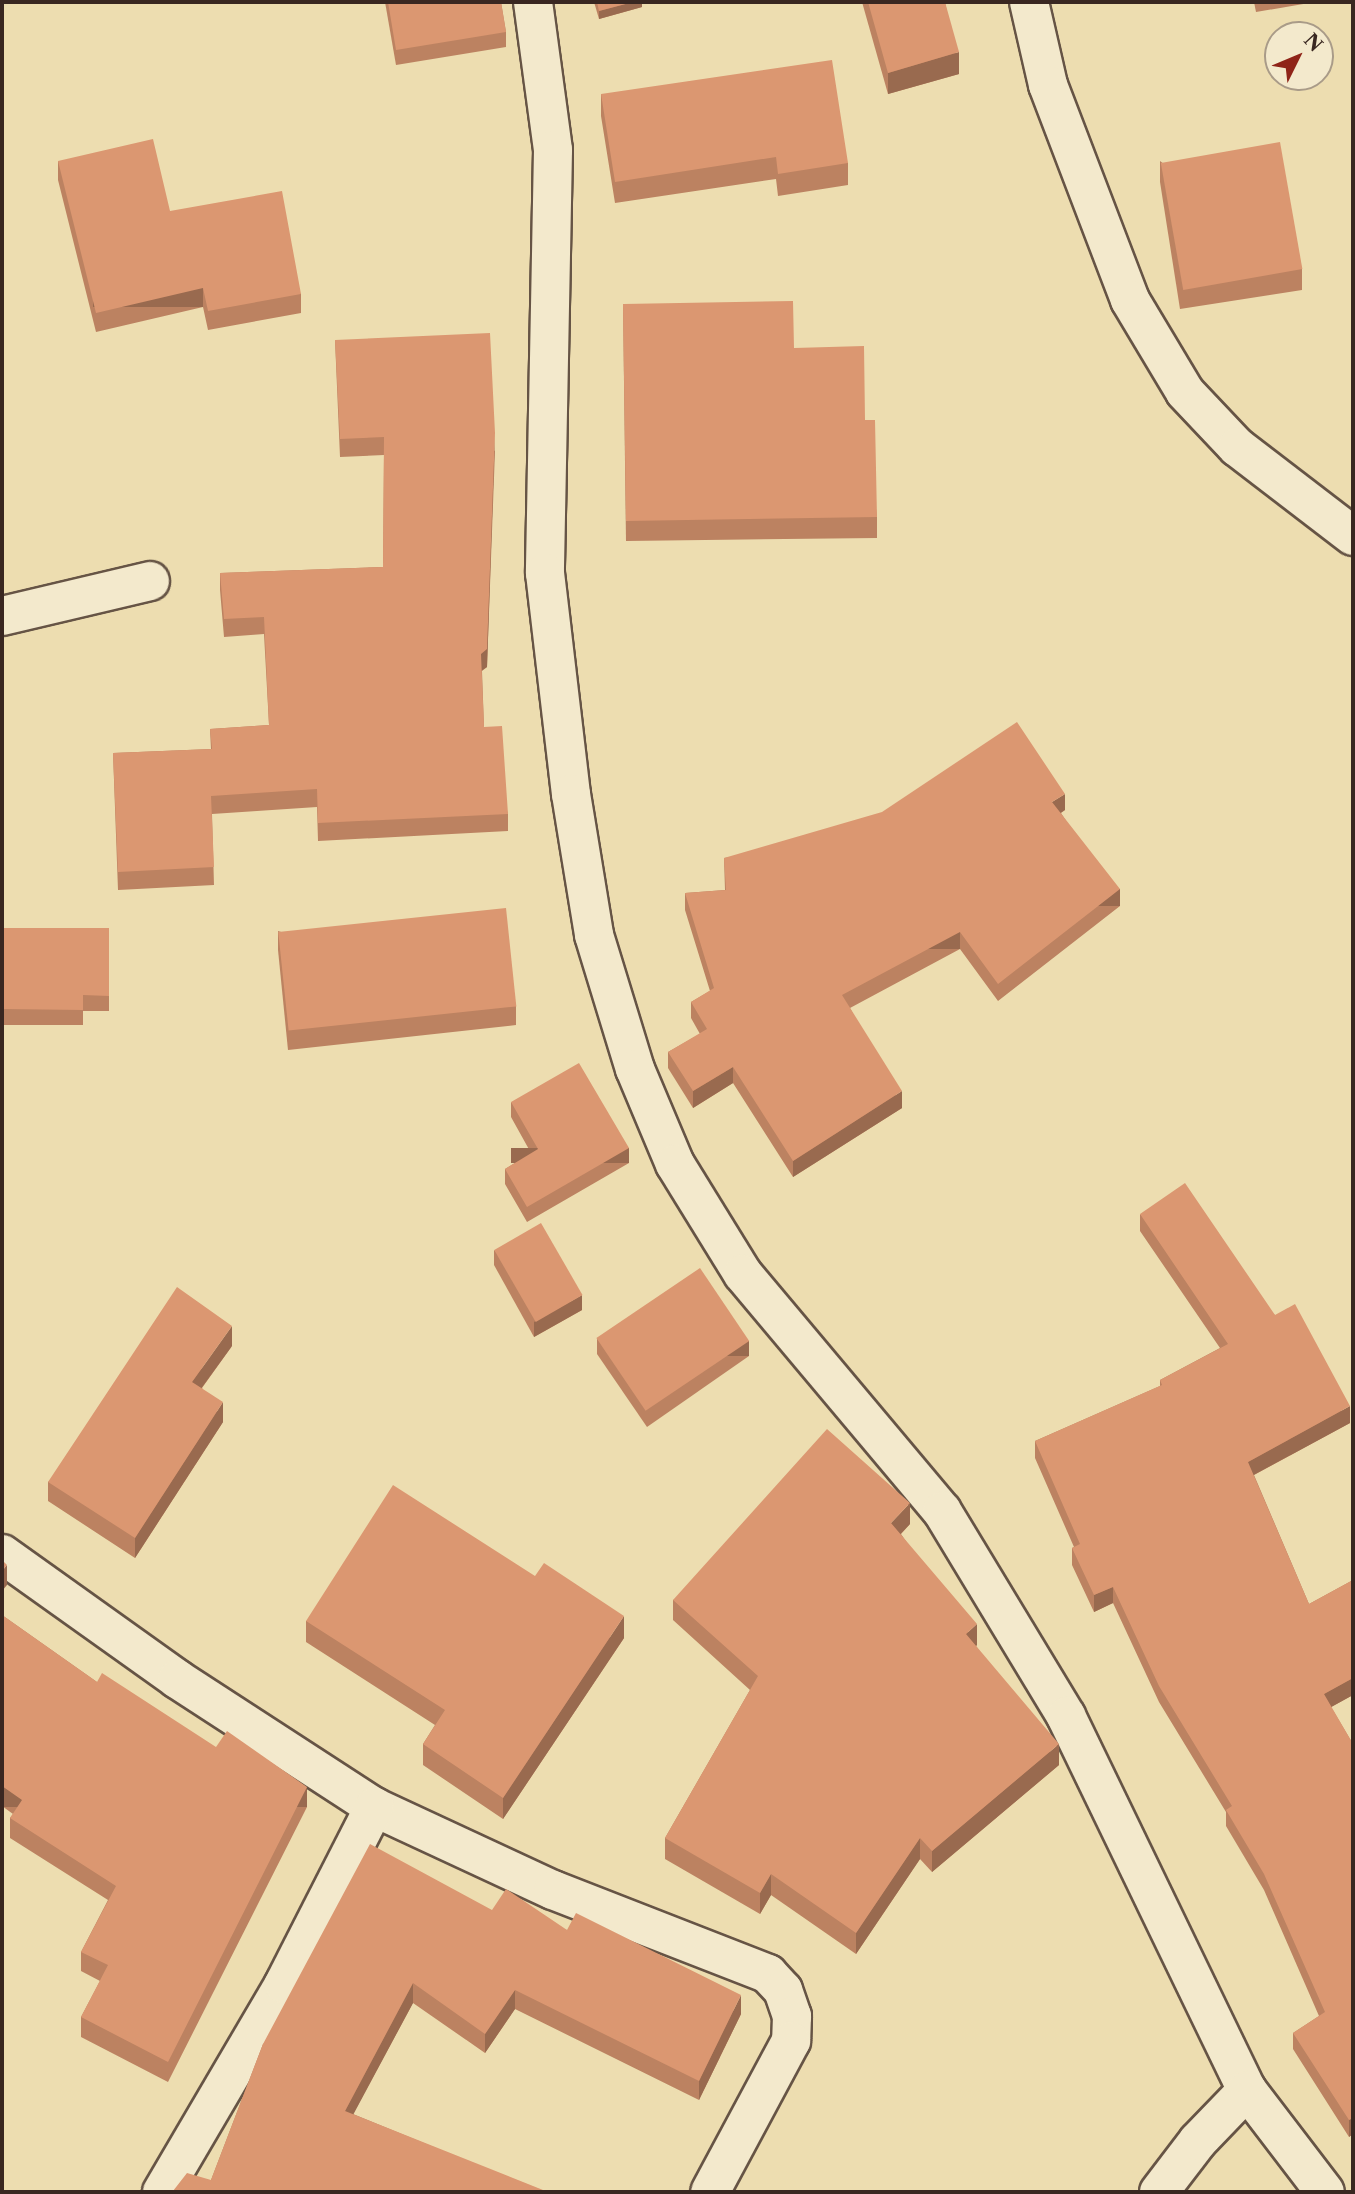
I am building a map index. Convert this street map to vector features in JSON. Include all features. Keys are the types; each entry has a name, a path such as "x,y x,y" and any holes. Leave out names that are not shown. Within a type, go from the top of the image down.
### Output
{"street":[{"path":"533,2 553,150 545,573 571,794 594,935 635,1069 675,1164 743,1274 942,1511 1066,1716 1247,2090 1325,2192"},
{"path":"1029,2 1048,85 1130,300 1185,392 1237,447 1353,536"},
{"path":"2,616 150,581"},
{"path":"2,1554 177,1679 374,1807 554,1890 768,1974 783,1990 792,2016 791,2041 710,2192"},
{"path":"162,2192 284,1984 374,1807"},
{"path":"1159,2192 1198,2141 1247,2090"}],"building":[{"path":"388,2 501,2 506,32 396,50"},
{"path":"597,2 633,2 599,11"},
{"path":"868,2 945,2 959,52 888,73"},
{"path":"832,60 848,163 778,174 776,157 615,182 601,94"},
{"path":"153,139 170,211 282,191 301,294 208,311 203,288 96,313 58,161"},
{"path":"1280,142 1302,269 1183,290 1161,163"},
{"path":"793,301 794,348 864,346 865,420 875,420 877,517 626,521 623,304"},
{"path":"490,333 495,433 487,649 481,654 484,727 502,726 508,814 318,823 317,789 211,796 214,867 118,872 113,753 212,749 210,729 269,725 264,617 224,619 220,573 383,567 384,437 340,439 335,340"},
{"path":"1017,722 1065,794 1052,802 1120,889 998,984 960,932 842,995 902,1091 793,1161 733,1067 693,1091 668,1052 707,1029 691,1002 714,988 685,893 726,890 724,858 882,812"},
{"path":"506,908 516,1006 289,1030 278,932"},
{"path":"2,928 109,928 109,996 83,995 83,1010 2,1009"},
{"path":"579,1063 629,1148 527,1207 505,1169 538,1149 511,1102"},
{"path":"1185,1183 1275,1315 1295,1304 1350,1406 1248,1462 1309,1604 1353,1580 1353,1678 1324,1694 1353,1744 1353,2118 1349,2120 1293,2033 1325,2012 1264,1874 1226,1810 1232,1806 1159,1686 1113,1587 1094,1595 1072,1548 1080,1544 1035,1441 1162,1385 1160,1380 1228,1344 1140,1214"},
{"path":"541,1223 582,1295 536,1322 494,1250"},
{"path":"700,1268 749,1341 646,1411 596,1338"},
{"path":"177,1287 232,1326 192,1382 223,1402 135,1538 48,1482"},
{"path":"827,1429 910,1503 891,1523 977,1624 966,1634 1059,1744 932,1851 920,1838 856,1933 771,1874 760,1893 665,1838 758,1676 673,1600"},
{"path":"393,1485 535,1576 544,1563 624,1616 503,1798 423,1744 445,1710 306,1621"},
{"path":"2,1615 97,1682 102,1673 216,1747 227,1731 307,1787 168,2062 81,2017 108,1965 81,1952 116,1886 10,1818 22,1800 2,1786"},
{"path":"370,1844 492,1910 506,1889 567,1930 576,1913 741,1995 699,2081 515,1990 485,2034 413,1983 345,2111 543,2190 542,2192 170,2192 187,2173 211,2180 263,2044"}]}
